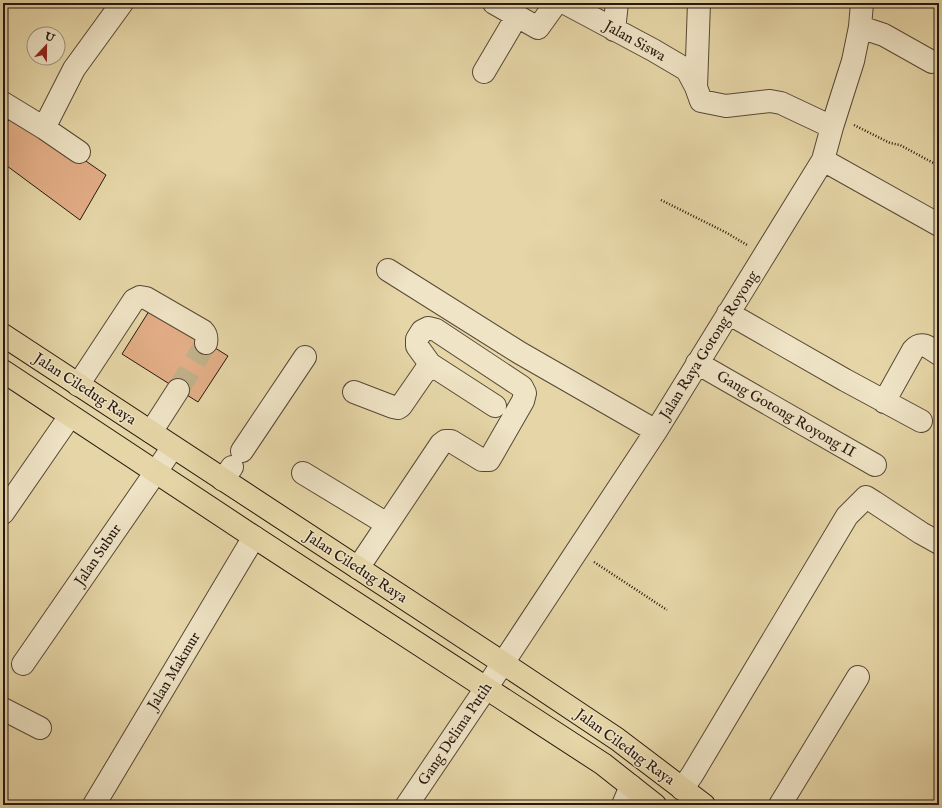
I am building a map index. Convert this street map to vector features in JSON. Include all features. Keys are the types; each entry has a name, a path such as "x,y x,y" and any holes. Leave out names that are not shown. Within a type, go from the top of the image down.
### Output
{"main road":[{"name":"Jalan Ciledug Raya","path":"3,335 173,447 232,466 358,568 617,739 704,805"},
{"name":"Jalan Ciledug Raya","path":"3,371 133,458 603,764 627,795 655,805"},
{"path":"66,413 78,385"},
{"path":"133,458 150,432"}],"street":[{"path":"44,128 74,69 122,3"},
{"path":"494,3 538,28 556,3"},
{"name":"Jalan Siswa","path":"565,3 653,50 686,70 696,87 701,101 726,106 770,101 781,103 834,122"},
{"path":"614,30 617,3"},
{"path":"696,87 699,3"},
{"name":"Jalan Raya Gotong Royong","path":"503,663 656,431 823,160 854,61 860,27 862,3"},
{"path":"484,72 517,16"},
{"path":"860,27 884,35 932,62"},
{"path":"3,103 44,128 79,152"},
{"path":"823,160 939,225"},
{"path":"388,270 520,353 656,431"},
{"path":"78,385 134,300 140,297 146,298 203,331 206,335 206,343"},
{"path":"728,313 884,402 921,421"},
{"path":"358,568 441,444 445,440 451,441 482,460 488,460 523,401 525,393 522,387 436,330 428,328 422,331 417,339 417,346 430,364 495,406"},
{"path":"884,402 913,350 917,346 924,345 939,354"},
{"path":"232,466 305,357"},
{"path":"354,392 398,408 401,406 430,364"},
{"name":"Gang Gotong Royong II","path":"697,364 875,465"},
{"path":"150,432 178,390"},
{"path":"3,513 66,413"},
{"name":"Jalan Subur","path":"23,664 173,447"},
{"path":"303,473 387,524"},
{"path":"682,789 847,516 866,497 939,543"},
{"name":"Jalan Makmur","path":"94,805 254,537"},
{"name":"Gang Delima Putih","path":"407,805 503,663"},
{"path":"780,805 858,677"},
{"path":"3,709 40,728"}],"path":[{"path":"834,122 890,143 900,145 939,166"},
{"path":"661,200 727,233 764,255"},
{"path":"577,551 667,610"}],"building":[{"path":"15,112 106,175 80,220 3,163 3,127"},
{"path":"151,308 228,356 198,402 122,354"}],"tunnel":[{"path":"178,390 206,343"}]}
